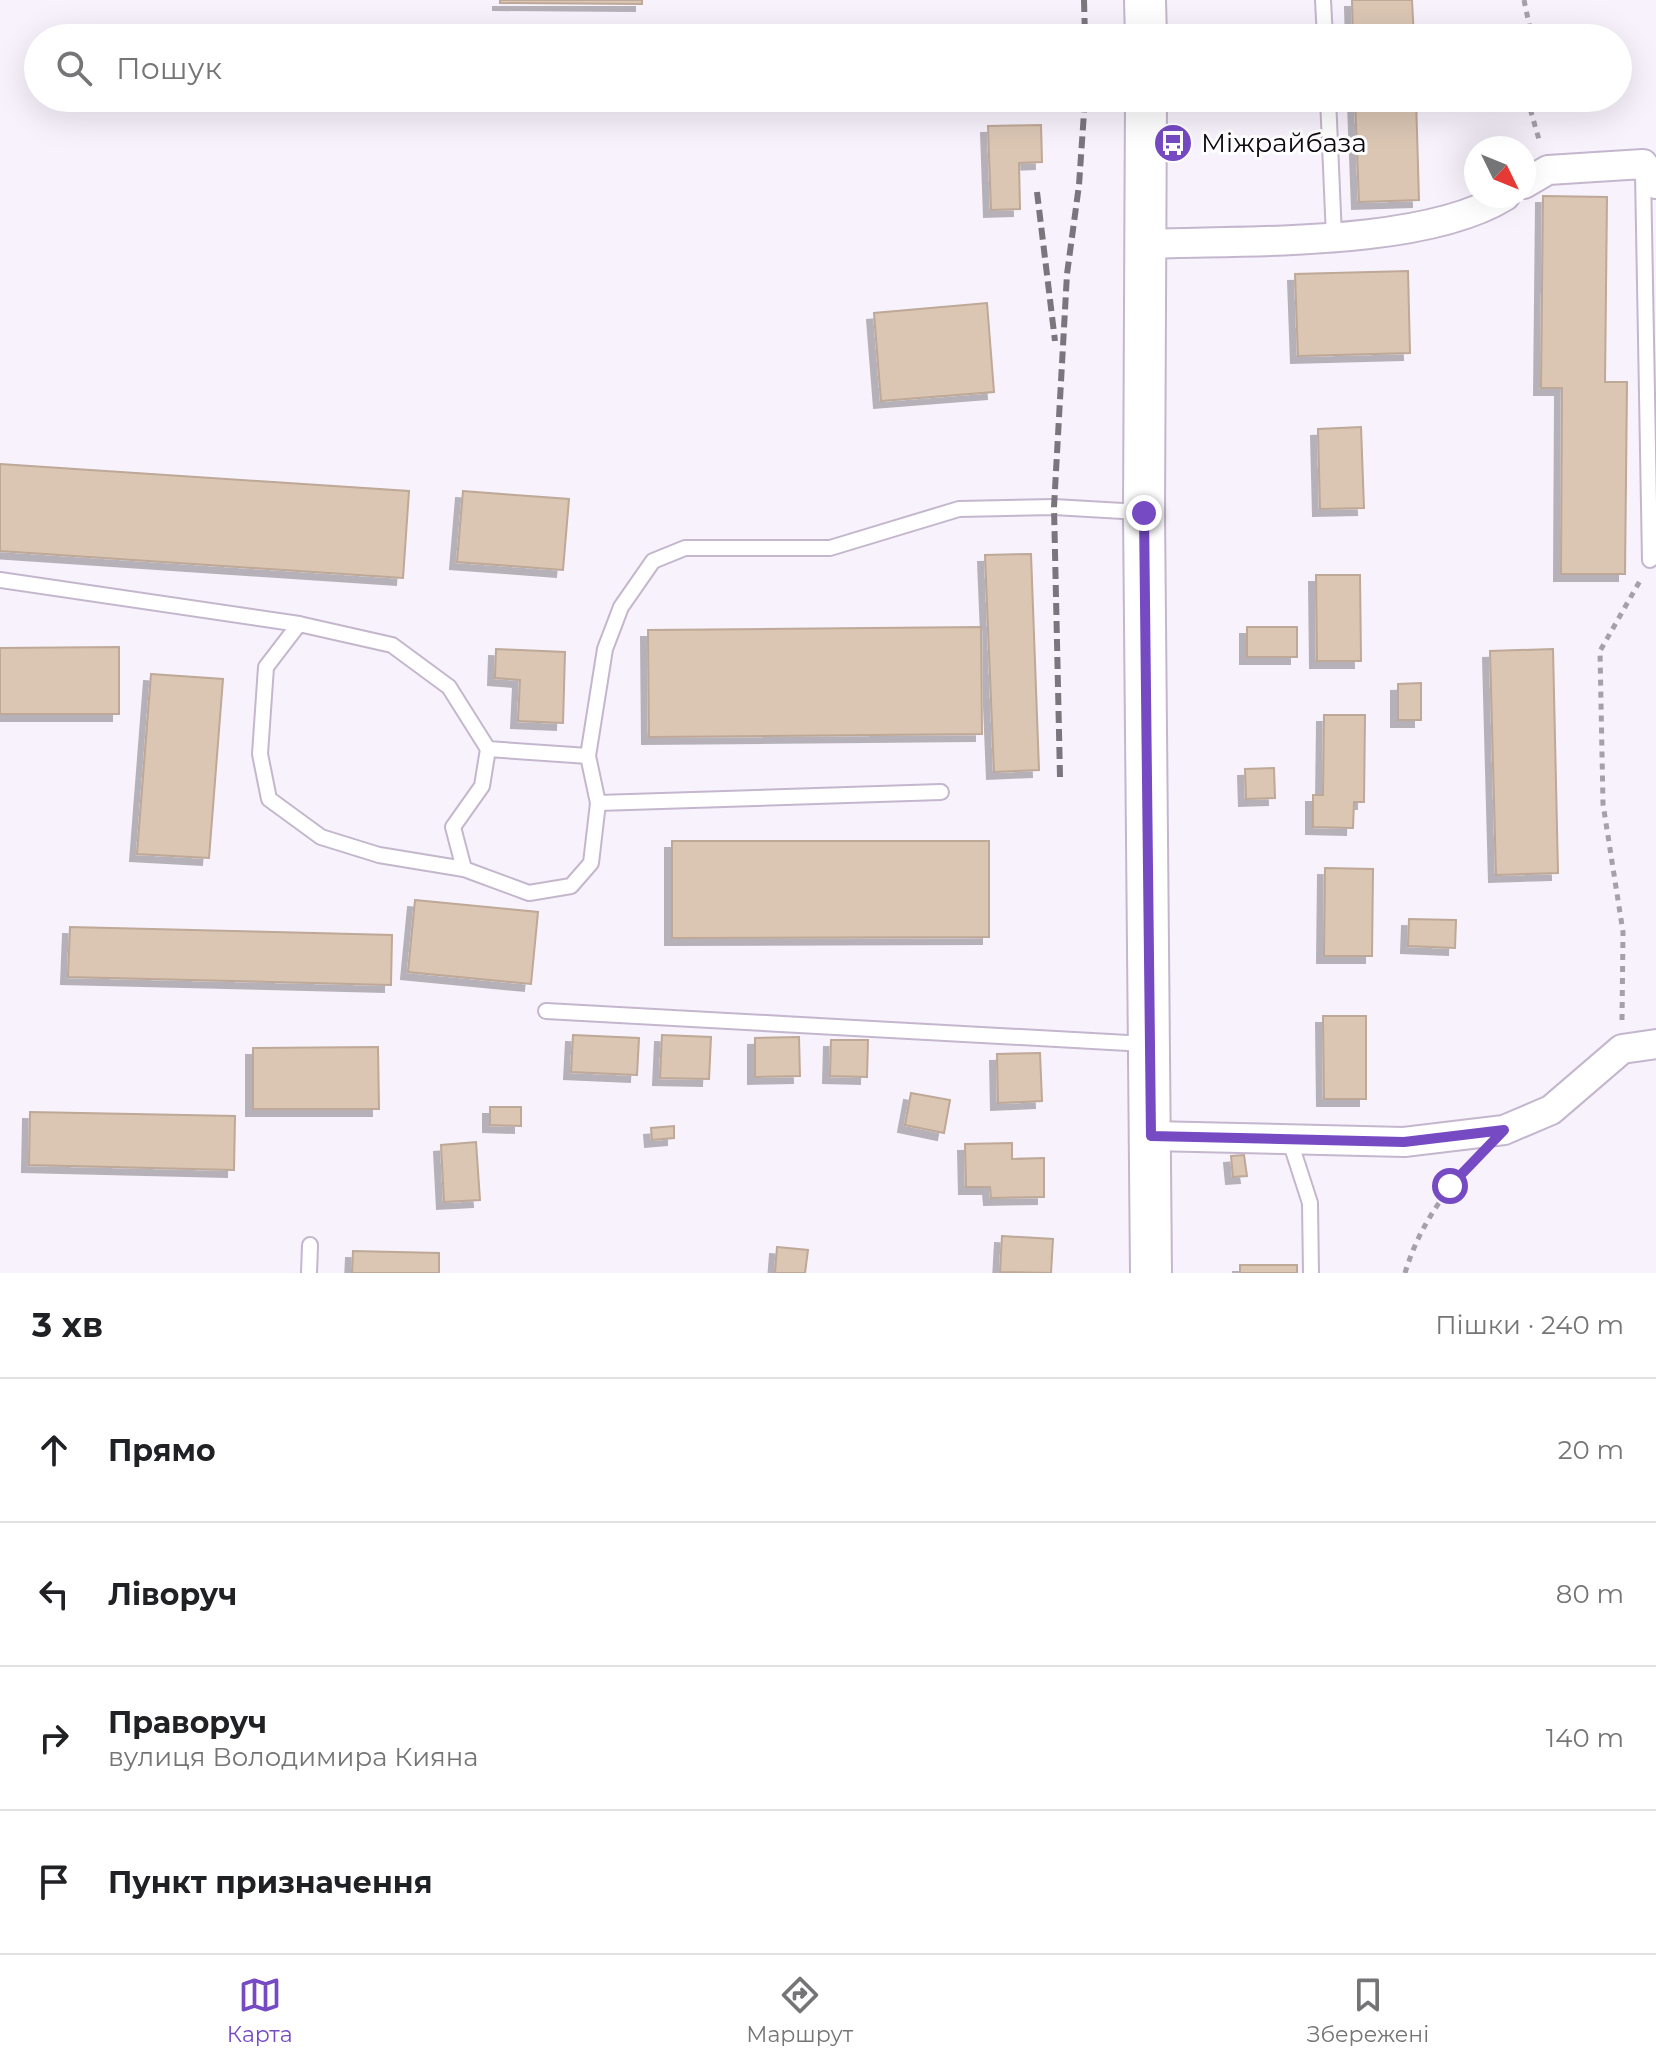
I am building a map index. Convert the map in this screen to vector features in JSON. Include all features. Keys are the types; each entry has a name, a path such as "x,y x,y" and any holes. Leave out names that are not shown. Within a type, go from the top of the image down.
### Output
{"main road":[{"path":"1145,0 1146,24"},
{"path":"1146,112 1148,244 1144,513 1151,1273"}],"street":[{"path":"1536,177 1649,174"},
{"path":"1148,244 1334,237 1426,225 1472,208"},
{"path":"1151,1136 1404,1142 1504,1130 1551,1110 1622,1049 1656,1044"}],"lane":[{"path":"1323,0 1324,24"},
{"path":"1329,112 1334,237"},
{"path":"1649,174 1650,560"},
{"path":"299,624 266,667 260,754 269,799 321,837 379,855 464,869 529,893 571,886 591,863 598,803 588,756 605,649 621,607 653,561 685,548 830,548 959,509 1054,507 1144,513"},
{"path":"0,580 299,624 392,645 449,687 488,749 482,786 453,827 464,869"},
{"path":"488,749 588,756"},
{"path":"598,803 941,792"},
{"path":"546,1011 1150,1044"},
{"path":"1289,1138 1310,1203 1311,1273"},
{"path":"309,1273 310,1245"}],"path":[{"path":"1524,0 1529,24"},
{"path":"1529,112 1531,136"},
{"path":"1622,1049 1623,932 1603,804 1600,651 1630,604 1650,560"},
{"path":"1405,1273 1416,1238 1450,1186 1504,1130"}],"building":[{"path":"500,0 642,0 642,4 500,3"},
{"path":"1352,0 1412,0 1413,24 1353,24"},
{"path":"1356,112 1416,112 1419,200 1359,202"},
{"path":"1041,125 1042,162 1019,163 1020,209 991,210 988,126"},
{"path":"1543,196 1607,197 1605,382 1627,382 1625,574 1561,574 1562,388 1541,388"},
{"path":"1408,271 1410,353 1298,356 1295,274"},
{"path":"987,303 994,392 881,401 874,313"},
{"path":"1361,427 1364,508 1320,509 1318,429"},
{"path":"0,464 409,491 403,578 0,551"},
{"path":"463,491 569,499 563,570 457,562"},
{"path":"1031,554 1039,770 994,772 985,555"},
{"path":"1316,575 1360,575 1361,661 1317,661"},
{"path":"981,627 982,734 649,737 648,630"},
{"path":"1247,627 1297,627 1297,657 1247,657"},
{"path":"119,647 119,714 0,714 0,648"},
{"path":"496,649 565,652 563,723 518,721 520,680 495,678"},
{"path":"1553,649 1558,873 1496,875 1490,651"},
{"path":"151,674 223,679 209,858 137,854"},
{"path":"1421,683 1421,720 1398,720 1398,684"},
{"path":"1324,715 1365,715 1364,802 1354,802 1353,828 1313,827 1313,795 1323,795"},
{"path":"1274,768 1275,798 1246,799 1245,769"},
{"path":"672,841 989,841 989,937 672,938"},
{"path":"1325,868 1373,869 1372,956 1324,956"},
{"path":"415,900 538,912 531,984 408,972"},
{"path":"1409,919 1456,920 1455,948 1408,946"},
{"path":"70,927 392,935 391,985 68,977"},
{"path":"1323,1016 1366,1016 1366,1099 1324,1099"},
{"path":"573,1035 639,1038 637,1075 571,1072"},
{"path":"662,1035 711,1037 709,1079 660,1078"},
{"path":"799,1037 800,1076 755,1077 755,1038"},
{"path":"831,1040 868,1040 867,1077 830,1076"},
{"path":"378,1047 379,1109 253,1109 253,1048"},
{"path":"1040,1053 1042,1101 998,1103 997,1054"},
{"path":"911,1093 950,1100 944,1133 905,1125"},
{"path":"490,1107 521,1107 521,1126 490,1125"},
{"path":"30,1112 235,1116 234,1170 29,1165"},
{"path":"674,1126 674,1138 652,1140 651,1128"},
{"path":"476,1142 480,1200 444,1202 441,1145"},
{"path":"1012,1143 1012,1159 1044,1158 1044,1197 991,1198 990,1187 966,1187 965,1144"},
{"path":"1244,1155 1247,1176 1233,1177 1231,1156"},
{"path":"1002,1236 1053,1239 1051,1273 1000,1272"},
{"path":"777,1247 808,1250 805,1273 775,1273"},
{"path":"353,1251 439,1253 439,1273 352,1273"},
{"path":"1240,1265 1297,1265 1297,1273 1240,1273"}],"railway":[{"path":"1084,0 1085,24"},
{"path":"1060,777 1054,507 1067,274 1079,185 1084,112"},
{"path":"1037,192 1055,341"}],"place":[{"name":"Міжрайбаза","path":"1173,143"}],"route":[{"path":"1144,513 1151,1136 1404,1142 1504,1130 1450,1186"}]}
